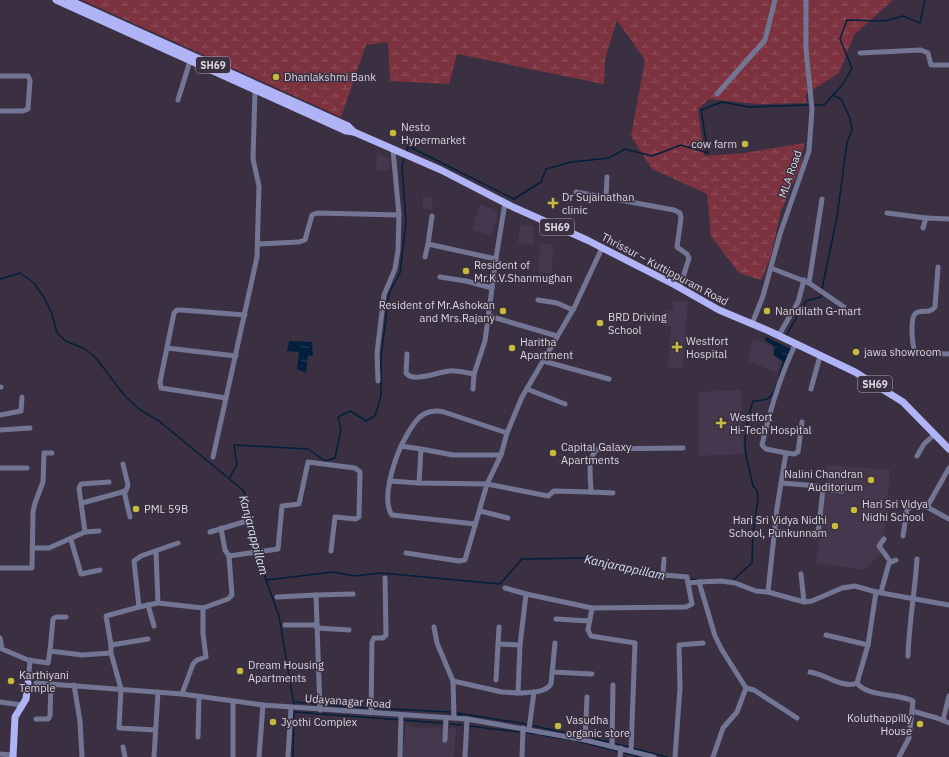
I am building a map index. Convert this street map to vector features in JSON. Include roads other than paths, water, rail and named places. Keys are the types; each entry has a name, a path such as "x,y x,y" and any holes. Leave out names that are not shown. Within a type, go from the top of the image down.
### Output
{"main road":[{"name":"Thrissur – Kuttippuram Road","path":"56,0 346,132 354,132"},
{"name":"Thrissur – Kuttippuram Road","path":"70,0 348,126 354,132 393,150 441,170 505,203 602,248 680,287 719,310 783,337 880,386 903,402 949,448"},
{"path":"12,756 15,717 26,699 28,683"}],"street":[{"path":"716,94 765,40 775,0"},
{"name":"MLA Road","path":"752,324 764,296 782,228 806,164 811,136 812,109 805,21 806,0"},
{"path":"860,53 921,50 928,53 930,65 949,65"},
{"path":"178,100 190,61"},
{"path":"0,76 28,76 30,80 28,108 23,111 0,111"},
{"path":"213,457 257,257 259,186 253,159 255,91"},
{"path":"378,381 377,353 384,296 395,269 398,250 399,215 393,150"},
{"path":"606,197 607,176"},
{"path":"576,192 680,212 681,218 677,247 687,254 689,258 680,287"},
{"path":"783,337 807,281 822,199"},
{"path":"472,389 474,374 485,341 505,203"},
{"path":"887,213 926,218 949,219"},
{"path":"258,244 299,242 304,240 312,214 399,215"},
{"path":"425,257 432,216"},
{"path":"923,228 926,218"},
{"path":"428,244 496,259"},
{"path":"406,553 459,561 465,560 487,484 501,455 507,433 527,389 573,310 602,248"},
{"path":"938,267 935,307 930,311 917,312 914,314 912,340 916,353 949,354"},
{"path":"771,268 807,281 844,307"},
{"path":"440,277 466,281 492,288"},
{"path":"538,300 557,303 573,310"},
{"path":"226,398 161,388 160,382 174,314 177,310 245,315"},
{"path":"489,316 557,336"},
{"path":"796,344 783,370 762,445 766,449 786,453 794,454 798,452 802,422"},
{"path":"167,348 236,356"},
{"path":"407,354 406,373 410,377 420,377 448,371 474,374"},
{"path":"811,389 820,356"},
{"path":"543,360 609,379"},
{"path":"527,389 565,404"},
{"path":"0,415 21,411 22,397"},
{"path":"475,524 392,516 389,501 390,481 401,446 416,419 434,410 507,433"},
{"path":"0,430 30,428"},
{"path":"916,456 924,444 934,434"},
{"path":"401,446 453,455 501,455"},
{"path":"591,492 591,458 593,452 598,448 683,448"},
{"path":"419,483 421,449"},
{"path":"0,568 32,568 33,512 43,482 44,454 52,453"},
{"path":"768,592 774,531 786,453"},
{"path":"229,556 278,549 282,506 299,504 307,464 310,462 355,468 360,472 359,517 356,519 335,517 331,551"},
{"path":"82,503 128,489 123,464"},
{"path":"0,468 27,468"},
{"path":"927,507 949,468"},
{"path":"390,481 487,484 548,496 554,492 613,493"},
{"path":"85,532 79,488 81,484 110,482"},
{"path":"781,483 818,486 823,489 842,491"},
{"path":"774,531 816,536 818,534 823,489"},
{"path":"124,491 130,517"},
{"path":"903,536 907,509 914,505 927,507 949,519"},
{"path":"480,511 508,518"},
{"path":"210,532 247,521"},
{"path":"155,730 119,728 121,689 111,653 106,616 139,606 158,604 203,608 231,598 229,556 225,550 221,528"},
{"path":"32,548 49,548 71,540 85,532 98,531"},
{"path":"884,539 880,546 890,561"},
{"path":"71,540 81,574 100,570"},
{"path":"139,606 134,561 141,556 178,543"},
{"path":"156,552 158,604"},
{"path":"664,559 664,575 699,582 728,582 756,591 768,592 804,602 850,586 861,586 879,592 949,605"},
{"path":"908,656 909,626 914,598 917,559"},
{"path":"890,561 896,560"},
{"path":"857,683 868,645 879,592 890,561"},
{"path":"801,574 804,602"},
{"path":"372,713 372,642 374,638 383,638 386,635 386,578"},
{"path":"505,588 592,608 664,609 690,607 692,604 688,580"},
{"path":"699,582 715,636 746,688 754,690 797,718"},
{"path":"277,597 353,594"},
{"path":"518,694 520,645 526,594"},
{"path":"316,595 320,710"},
{"path":"148,605 154,626"},
{"path":"182,694 193,664 197,660 206,657 203,634 203,608"},
{"path":"592,608 588,632 591,636 635,643 631,751"},
{"path":"0,638 2,649 30,660 48,663 53,619 56,617 66,617"},
{"path":"556,619 589,622"},
{"path":"285,625 317,626 349,630"},
{"path":"434,627 437,643 453,681 454,718"},
{"path":"496,680 499,627"},
{"path":"826,635 868,645"},
{"path":"111,645 148,639"},
{"path":"453,681 518,694 534,692 549,687 551,684 554,643"},
{"path":"675,757 680,688 679,645 703,643"},
{"path":"498,644 520,645"},
{"path":"50,651 82,655 111,653"},
{"path":"28,683 30,660"},
{"path":"552,672 592,674"},
{"path":"810,672 820,673 847,685 857,683"},
{"path":"28,683 36,683"},
{"path":"28,683 36,683"},
{"name":"Udayanagar Road","path":"36,683 182,694 233,703 372,713 401,718 467,719 585,740 654,757"},
{"path":"857,683 861,687 870,691 913,701 909,738 899,757"},
{"path":"36,719 48,719 50,716 52,684"},
{"path":"74,685 80,721 82,757"},
{"path":"612,746 613,685"},
{"path":"712,757 723,728 738,712 746,688"},
{"path":"154,757 158,692"},
{"path":"530,730 534,692"},
{"path":"943,720 949,696"},
{"path":"198,737 200,697"},
{"path":"585,740 587,697"},
{"path":"0,702 22,705"},
{"path":"233,703 234,757"},
{"path":"259,757 263,705"},
{"path":"288,757 293,708"},
{"path":"912,711 949,723"},
{"path":"400,757 401,718"},
{"path":"445,740 446,718"},
{"path":"465,757 467,719"},
{"path":"522,757 523,728"},
{"path":"123,747 125,757"},
{"path":"620,757 621,748"},
{"path":"0,754 12,756"}],"water":[{"path":"766,337 791,349 785,363 774,355 774,346 765,340"},
{"path":"289,341 312,342 313,356 308,355 306,373 297,369 299,352 287,351"}],"waterway":[{"path":"814,105 824,105 843,84 852,68 840,39 847,20 885,21 903,16 920,23 925,0"},
{"path":"822,289 837,217 847,143 852,130 850,118 841,99 833,95"},
{"path":"407,151 408,146 514,199 541,182 546,169 572,162 609,158 625,149 652,156 681,145 708,153 701,110 722,102 749,107 808,105"},
{"path":"230,477 237,465 234,445 308,449 325,461 335,458 341,429 338,417 350,411 366,421 375,416 381,396 381,358 389,293 400,273 406,222 402,166 404,159"},
{"name":"Kanjarappillam","path":"0,279 20,273 34,283 45,299 52,314 57,333 66,341 85,349 96,358 125,396 139,409 159,421 244,491 266,580 333,572 354,576 381,573 500,584 522,559 587,558 663,576"},
{"path":"786,336 806,301 821,297 822,293"},
{"path":"779,377 784,361"},
{"path":"732,581 752,563 753,532 758,499 757,490 753,486 745,448 748,421 753,401 769,398 777,384"},
{"name":"Kanjarappillam","path":"688,579 698,580"},
{"path":"266,580 279,616 294,705"},
{"path":"294,702 316,704"},
{"path":"324,705 369,708"},
{"path":"372,708 450,712"},
{"path":"293,757 294,709"},
{"path":"294,712 442,723"},
{"path":"458,713 526,724"},
{"path":"457,714 461,715"},
{"path":"450,724 462,725"},
{"path":"470,726 519,732"},
{"path":"534,726 581,736"},
{"path":"527,733 536,734"},
{"path":"542,735 571,740"},
{"path":"589,738 608,742"},
{"path":"577,741 617,751"},
{"path":"616,744 628,747"},
{"path":"632,748 667,757"},
{"path":"625,753 641,757"}],"place":[{"name":"Dhanlakshmi Bank","path":"276,77"},
{"name":"Nesto Hypermarket","path":"393,133"},
{"name":"cow farm","path":"745,144"},
{"name":"Dr Sujainathan clinic","path":"553,203"},
{"name":"Resident of Mr.K.V.Shanmughan","path":"466,271"},
{"name":"Resident of Mr.Ashokan and Mrs.Rajany","path":"503,311"},
{"name":"Nandilath G-mart","path":"767,311"},
{"name":"BRD Driving School","path":"600,323"},
{"name":"Westfort Hospital","path":"677,347"},
{"name":"Haritha Apartment","path":"512,348"},
{"name":"jawa showroom","path":"856,352"},
{"name":"Westfort Hi-Tech Hospital","path":"721,423"},
{"name":"Capital Galaxy Apartments","path":"553,453"},
{"name":"Nalini Chandran Auditorium","path":"871,480"},
{"name":"PML 59B","path":"136,509"},
{"name":"Hari Sri Vidya Nidhi School","path":"854,510"},
{"name":"Hari Sri Vidya Nidhi School, Punkunnam","path":"835,526"},
{"name":"Dream Housing Apartments","path":"240,671"},
{"name":"Karthiyani Temple","path":"11,681"},
{"name":"Jyothi Complex","path":"273,722"},
{"name":"Koluthappilly House","path":"920,724"},
{"name":"Vasudha organic store","path":"558,726"}]}
